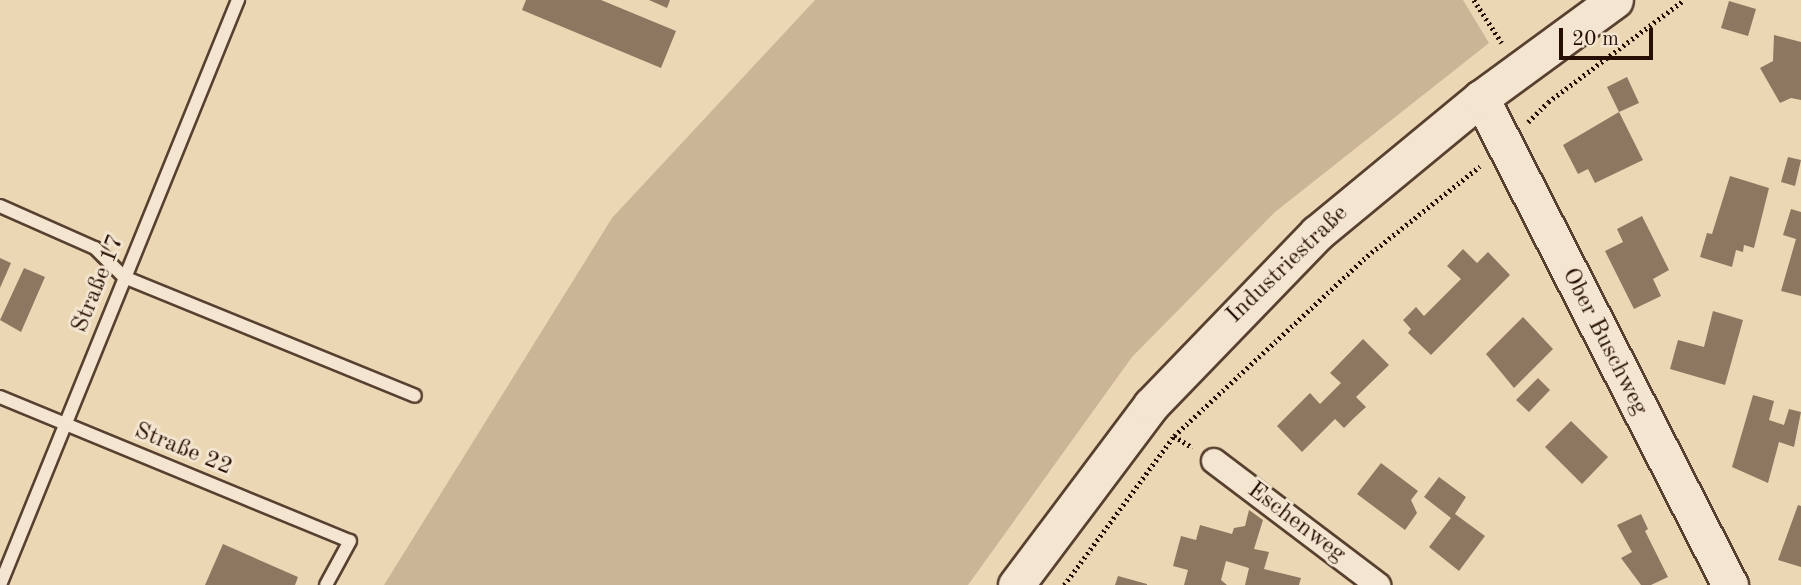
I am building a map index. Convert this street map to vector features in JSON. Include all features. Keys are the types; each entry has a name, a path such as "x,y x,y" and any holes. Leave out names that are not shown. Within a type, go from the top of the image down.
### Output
{"main road":[{"name":"Industriestraße","path":"1016,585 1151,405 1221,329 1317,233 1481,98 1615,0"},
{"name":"Ober Buschweg","path":"1481,98 1730,585"}],"street":[{"name":"Eschenweg","path":"1214,461 1378,585"}],"lane":[{"name":"Straße 17","path":"0,585 238,0"},
{"path":"0,206 95,248 124,277 415,396"},
{"name":"Straße 22","path":"0,397 350,541 326,585"}],"path":[{"path":"1064,585 1174,436 1367,256 1504,147 1548,102 1684,0"}],"shaded area":[{"path":"815,0 1463,0 1489,43 1275,212 1132,357 968,585 384,585 612,218"}],"building":[{"path":"526,0 601,0 676,31 661,68 522,10"},
{"path":"649,0 670,0 667,8"},
{"path":"1729,1 1756,9 1748,36 1721,28"},
{"path":"1774,35 1801,42 1801,100 1791,98 1780,103 1760,68 1773,61"},
{"path":"1627,77 1639,103 1619,112 1607,87"},
{"path":"1619,112 1643,160 1595,183 1588,169 1578,174 1563,145"},
{"path":"1788,157 1801,160 1795,186 1781,182"},
{"path":"1730,176 1769,188 1754,248 1744,245 1743,252 1736,250 1732,267 1700,257 1707,233 1712,234"},
{"path":"1791,209 1801,212 1801,296 1781,291 1796,239 1783,235"},
{"path":"1642,216 1669,270 1653,279 1661,296 1634,309 1605,251 1623,242 1617,229"},
{"path":"1463,249 1477,263 1488,252 1510,275 1431,355 1408,333 1411,329 1403,320 1416,307 1424,316 1461,279 1447,266"},
{"path":"0,258 11,263 0,288"},
{"path":"24,268 45,277 21,332 0,320"},
{"path":"1713,311 1743,320 1725,385 1670,369 1678,340 1704,347"},
{"path":"1523,317 1553,349 1514,388 1486,354"},
{"path":"1363,339 1389,365 1356,397 1366,407 1344,428 1335,419 1302,452 1277,426 1310,393 1320,404 1341,383 1330,373"},
{"path":"1538,378 1550,390 1529,412 1516,400"},
{"path":"1753,395 1774,401 1769,420 1784,425 1789,409 1801,412 1794,447 1779,442 1768,483 1732,467"},
{"path":"1571,421 1608,457 1582,484 1545,447"},
{"path":"1381,463 1418,491 1411,500 1417,513 1405,530 1357,494"},
{"path":"1439,477 1466,497 1455,514 1485,536 1459,571 1429,547 1451,518 1424,497"},
{"path":"1798,505 1801,506 1801,567 1778,560"},
{"path":"1249,510 1263,520 1254,549 1269,552 1264,569 1301,578 1299,585 1245,585 1249,568 1226,561 1221,580 1227,585 1184,585 1188,570 1173,566 1181,536 1196,540 1200,525 1232,534 1234,528 1245,526"},
{"path":"1641,514 1648,529 1645,531 1668,577 1651,585 1641,585 1621,558 1632,552 1617,525"},
{"path":"223,544 298,577 295,585 205,585"},
{"path":"1118,576 1147,584 1147,585 1115,585"}]}
